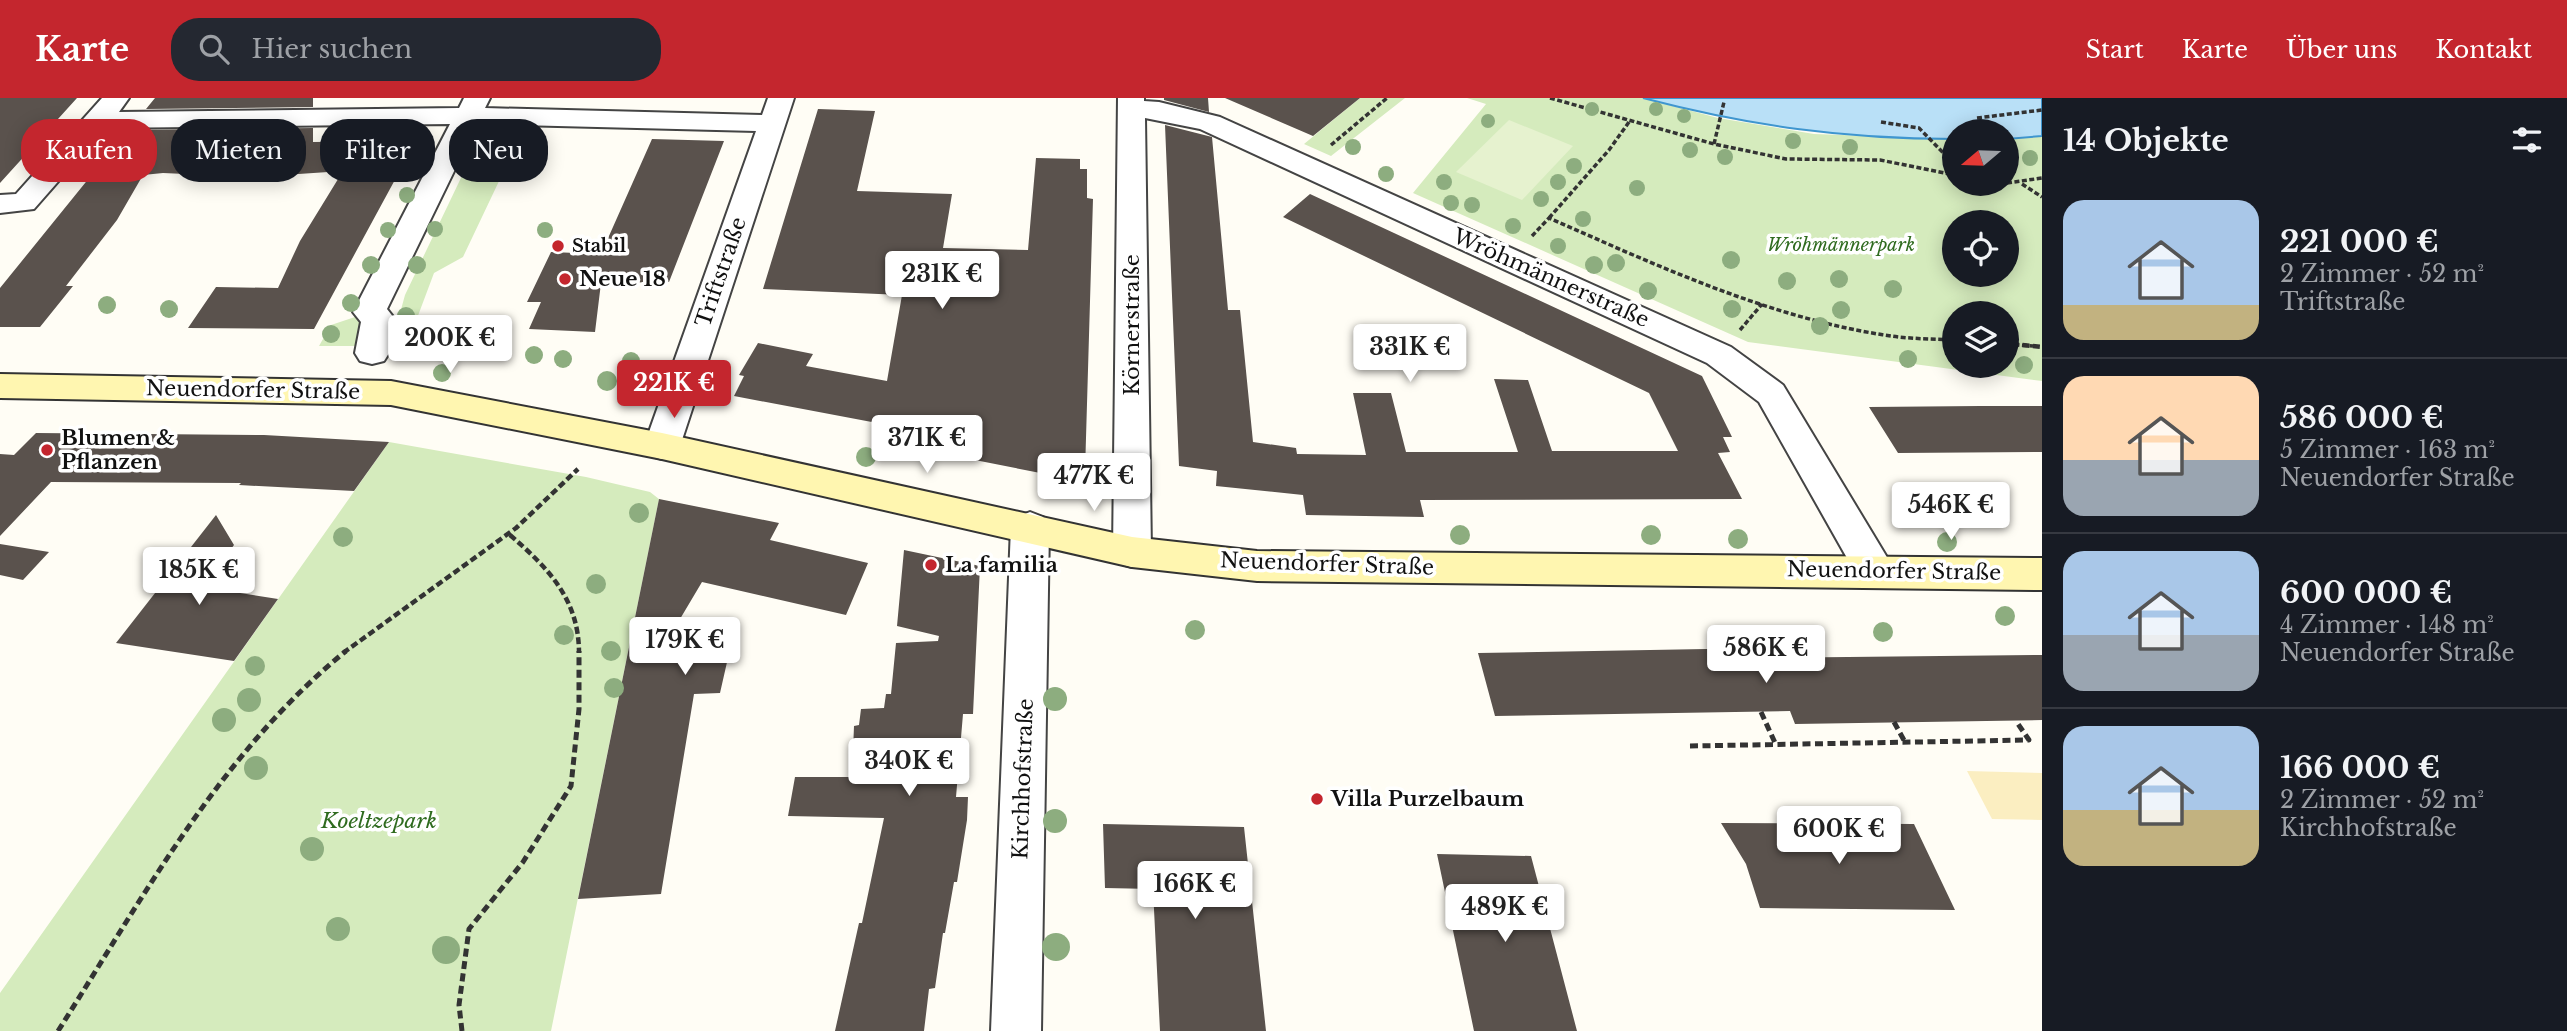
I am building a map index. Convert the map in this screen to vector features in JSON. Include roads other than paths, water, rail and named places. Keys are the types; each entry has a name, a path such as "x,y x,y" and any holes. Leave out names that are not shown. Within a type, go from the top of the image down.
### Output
{"main road":[{"name":"Neuendorfer Straße","path":"3,391 391,393 662,446 1132,552 1257,566 2042,573"}],"street":[{"path":"99,119 117,98"},
{"name":"Körnerstraße","path":"1131,103 1132,552"},
{"name":"Wröhmännerstraße","path":"1131,103 1210,123 1719,355 1771,394 1874,570"},
{"path":"127,119 473,107 776,111"},
{"path":"372,353 378,318 369,312 473,107"},
{"name":"Triftstraße","path":"662,446 776,111"},
{"path":"0,204 24,203 43,182"},
{"name":"Kirchhofstraße","path":"1016,1031 1030,527"}],"water":[{"path":"1643,98 2042,98 2042,136 2020,138 2020,119 1942,119 1942,139 1874,137 1798,129"}],"place":[{"name":"Stabil","path":"558,246"},
{"name":"Neue 18","path":"565,279"},
{"name":"Blumen & Pflanzen","path":"47,450"},
{"name":"La familia","path":"931,565"},
{"name":"Villa Purzelbaum","path":"1317,799"}],"park label":[{"name":"Wröhmännerpark","path":"1841,245"},
{"name":"Koeltzepark","path":"379,821"}]}
